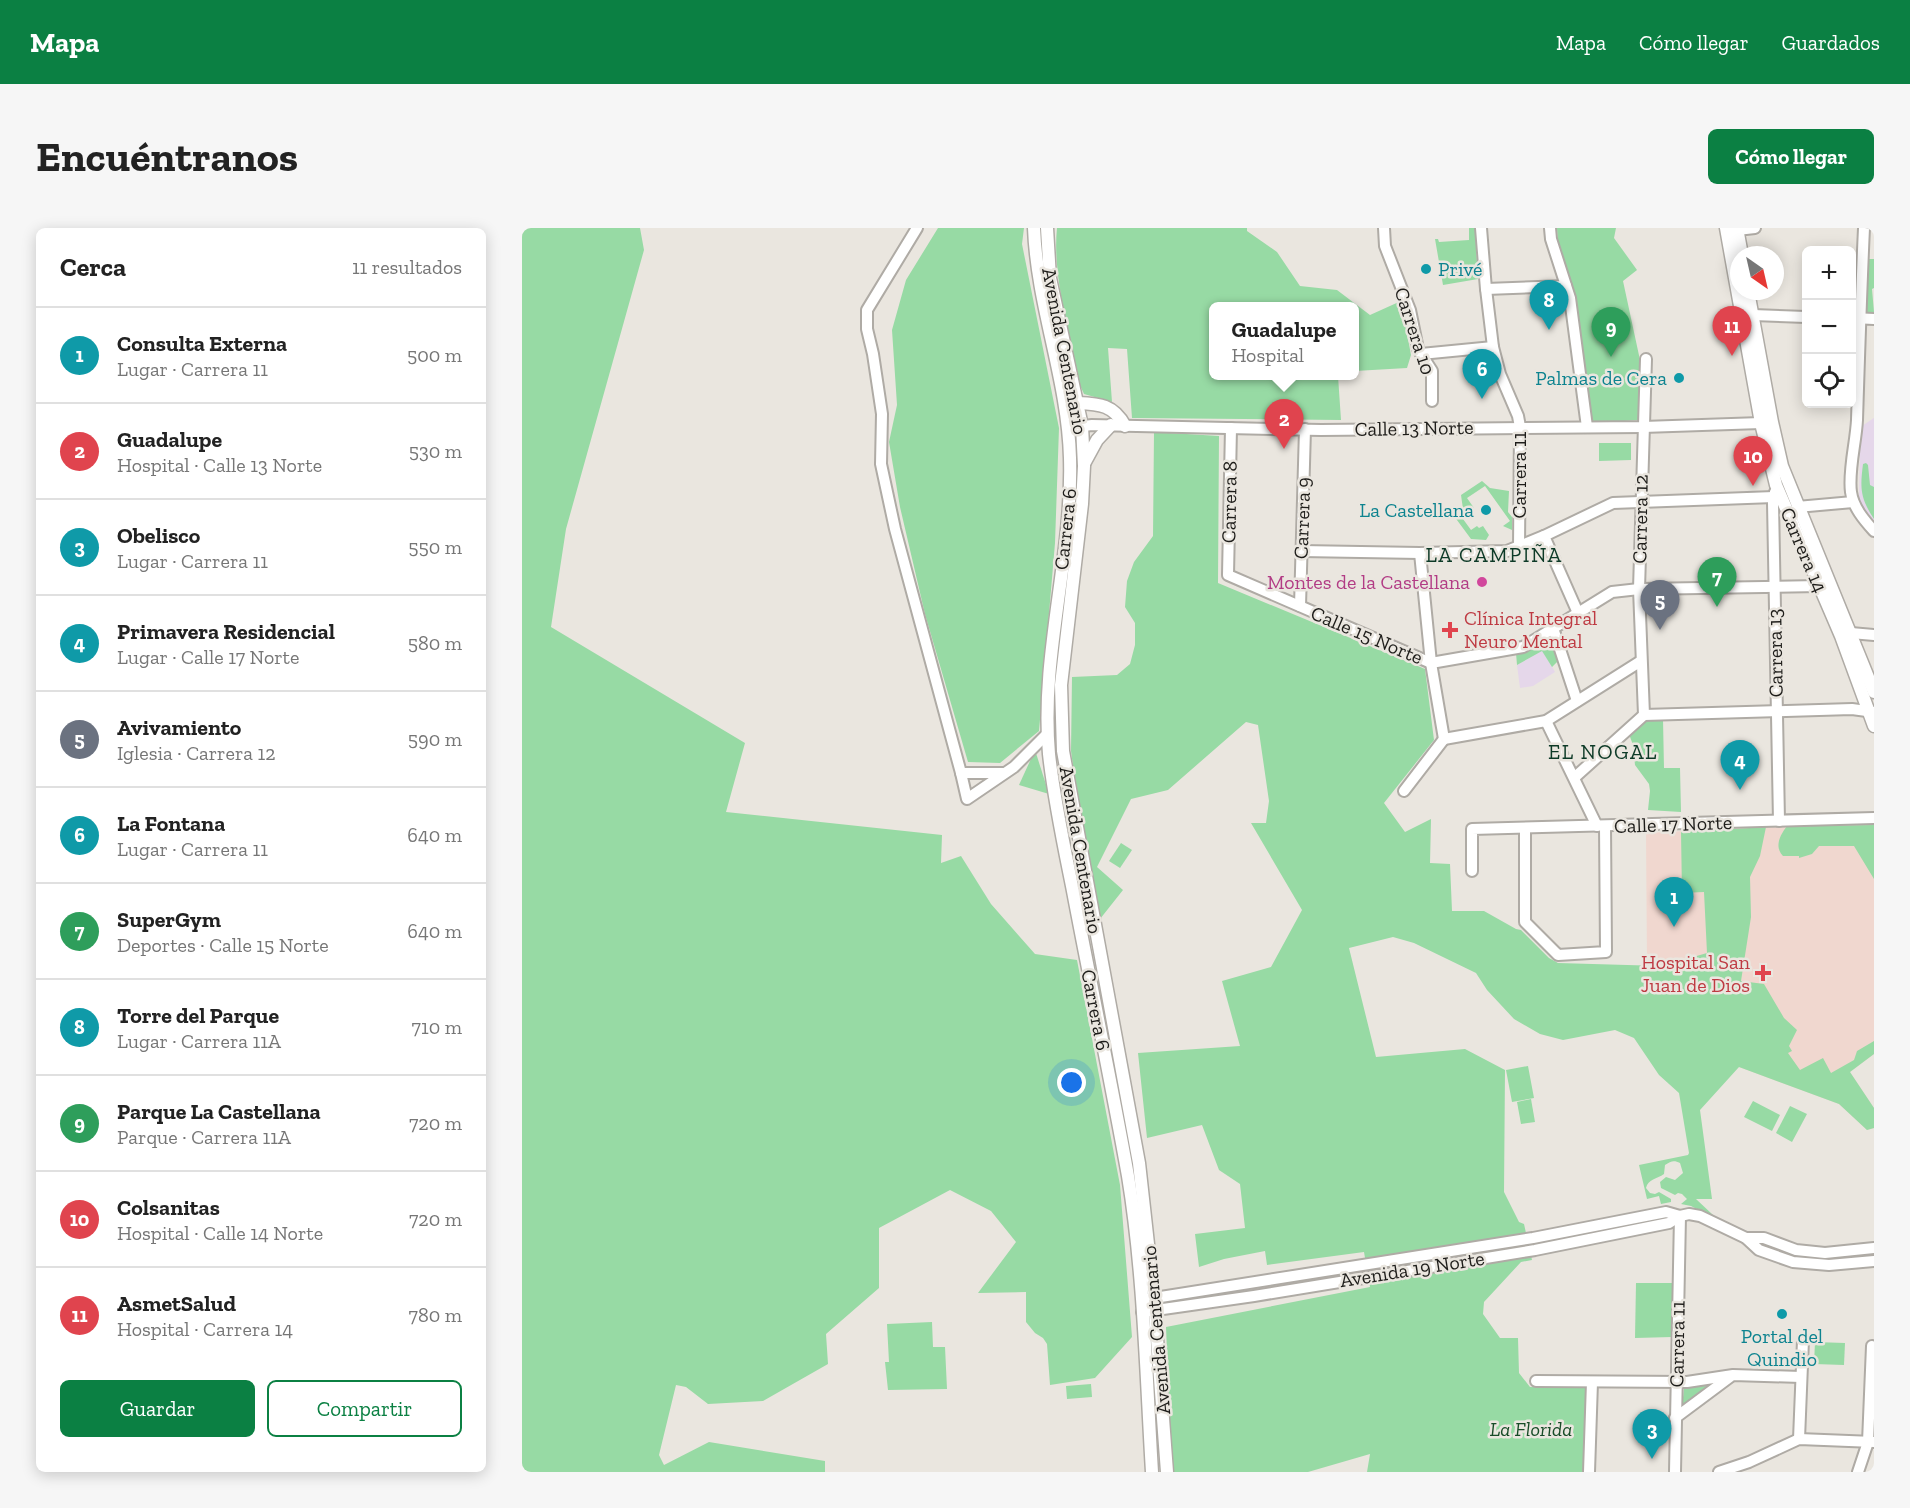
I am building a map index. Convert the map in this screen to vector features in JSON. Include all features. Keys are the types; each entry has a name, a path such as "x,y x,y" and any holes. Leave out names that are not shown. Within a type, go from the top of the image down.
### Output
{"main road":[{"name":"Carrera 6","path":"1034,228 1035,262 1068,428 1070,458 1069,500 1048,687 1049,753 1128,1178 1141,1306 1152,1472"},
{"name":"Avenida Centenario","path":"1047,228 1050,278 1082,426 1084,466 1082,504 1061,686 1063,751 1139,1163 1155,1304 1167,1472"},
{"path":"1733,229 1739,246"},
{"name":"Carrera 14","path":"1733,229 1761,423 1775,491 1819,586 1872,712 1874,726"},
{"name":"Carrera 14","path":"1750,300 1782,466 1874,692"},
{"path":"1076,404 1108,408 1118,413 1125,426"},
{"path":"1084,466 1094,444 1111,425"}],"street":[{"path":"917,228 867,309 867,329 882,414 881,464 967,799 1004,774 1048,733"},
{"name":"Carrera 10","path":"1384,228 1385,246 1410,310 1418,349 1432,371 1432,401"},
{"name":"Carrera 11","path":"1481,228 1493,347 1520,427 1519,548"},
{"path":"1550,228 1551,239 1570,298 1587,427"},
{"path":"1733,229 1755,228"},
{"path":"1856,300 1864,228"},
{"path":"1486,289 1566,286"},
{"path":"1753,315 1802,316"},
{"path":"1856,318 1874,319"},
{"path":"1421,354 1493,347"},
{"path":"1855,354 1857,422 1851,490 1853,502 1874,531"},
{"name":"Carrera 12","path":"1644,714 1639,589 1646,360"},
{"name":"Calle 13 Norte","path":"1068,428 1111,425 1305,429 1643,427 1761,423"},
{"name":"Carrera 8","path":"1228,575 1231,428"},
{"name":"Carrera 9","path":"1300,606 1305,429"},
{"path":"1301,551 1420,553 1507,551 1519,548 1613,503 1775,491"},
{"name":"Carrera 13","path":"1775,491 1774,587 1779,821"},
{"path":"1797,507 1853,502"},
{"name":"Carrera 11","path":"1544,536 1578,613"},
{"path":"1420,553 1431,663 1444,739"},
{"name":"Calle 15 Norte","path":"1228,575 1431,663 1523,647 1612,592 1639,589 1819,586"},
{"path":"1553,628 1577,701"},
{"path":"1851,633 1874,635"},
{"path":"1404,791 1444,739 1546,721 1641,661"},
{"path":"1575,777 1644,714 1852,709 1872,712"},
{"path":"1524,828 1526,922 1558,955 1606,952 1601,826 1546,721"},
{"path":"961,773 1004,774"},
{"name":"Calle 17 Norte","path":"1472,871 1472,829 1874,818"},
{"name":"Avenida 19 Norte","path":"1155,1304 1366,1264 1534,1244 1669,1223 1680,1216 1689,1214 1700,1216 1746,1238 1759,1250 1793,1262 1829,1265 1874,1261"},
{"name":"Carrera 11","path":"1675,1472 1680,1216"},
{"name":"Avenida 19 Norte","path":"1746,1238 1764,1238 1796,1250 1824,1253 1874,1248"},
{"name":"Avenida 19 Norte","path":"1141,1306 1368,1276 1534,1244"},
{"path":"1799,1439 1803,1340"},
{"path":"1858,1472 1871,1442 1872,1346"},
{"path":"1675,1418 1733,1375"},
{"path":"1536,1381 1676,1382 1733,1375 1802,1377"},
{"path":"1589,1472 1592,1382"},
{"path":"1719,1472 1749,1462 1799,1439 1871,1442"}],"shaded area":[{"path":"1874,418 1874,523 1859,502 1860,457 1858,454 1862,426"},
{"path":"1543,650 1555,672 1533,686 1520,688 1517,665"},
{"name":"Hospital San Juan de Dios","path":"1874,825 1874,1054 1850,1072 1874,1108 1874,1128 1867,1130 1839,1104 1739,1067 1658,981 1647,964 1646,833 1787,826"}],"green space":[{"path":"522,228 640,228 644,250 566,529 551,627 745,743 726,812 942,835 941,863 961,856 991,904 1035,954 1077,960 1120,1185 1132,1337 1095,1378 1050,1385 1047,1344 1026,1322 1026,1292 978,1293 1016,1242 991,1211 950,1190 879,1228 879,1288 826,1334 828,1364 763,1401 708,1404 686,1387 676,1385 659,1455 664,1465 709,1442 825,1461 825,1472 522,1472"},
{"path":"938,228 1024,228 1022,244 1059,428 1055,543 1039,731 1000,763 968,762 925,614 900,507 889,442 897,405 892,330 906,280"},
{"path":"1057,228 1247,228 1247,231 1277,252 1300,286 1337,290 1353,302 1209,302 1209,380 1338,380 1341,420 1132,418 1127,349 1108,348 1112,402 1084,394 1079,383 1059,285"},
{"path":"1469,228 1475,228 1478,279 1443,285 1435,239 1439,242 1469,240"},
{"path":"1557,228 1616,228 1614,238 1637,270 1623,281 1640,360 1639,420 1593,423 1590,419 1573,287 1558,245"},
{"path":"1869,259 1874,259 1874,288 1872,289 1874,312 1866,312"},
{"path":"1401,301 1411,355 1407,368 1359,371 1359,307 1370,315"},
{"name":"La Florida","path":"1154,432 1219,436 1218,583 1425,669 1434,740 1384,803 1405,832 1431,819 1430,863 1450,864 1452,911 1484,911 1521,930 1549,958 1558,963 1662,966 1707,953 1704,892 1682,893 1681,832 1766,827 1760,856 1750,877 1751,917 1741,981 1764,984 1784,1018 1797,1030 1789,1046 1792,1051 1788,1053 1800,1070 1823,1058 1831,1073 1854,1060 1857,1051 1874,1041 1874,1054 1850,1072 1874,1108 1874,1128 1867,1130 1839,1104 1739,1067 1700,1110 1712,1199 1696,1199 1713,1215 1712,1217 1691,1206 1681,1204 1687,1199 1682,1194 1675,1195 1661,1188 1660,1182 1666,1177 1675,1180 1683,1173 1680,1163 1676,1161 1665,1165 1664,1174 1651,1181 1646,1188 1650,1193 1659,1192 1671,1199 1671,1202 1661,1204 1659,1196 1647,1199 1639,1165 1689,1153 1679,1093 1659,1075 1634,1038 1615,1030 1563,1040 1540,1034 1514,1019 1487,990 1476,973 1414,943 1393,937 1349,948 1376,1057 1465,1049 1505,1070 1504,1192 1519,1222 1524,1224 1532,1260 1521,1262 1484,1302 1483,1314 1500,1338 1518,1338 1519,1373 1530,1387 1586,1388 1584,1472 1367,1472 1370,1454 1308,1472 1172,1472 1166,1327 1370,1287 1364,1252 1267,1265 1265,1251 1224,1259 1199,1267 1195,1234 1245,1228 1240,1184 1219,1170 1202,1125 1147,1138 1138,1053 1240,1046 1222,981 1271,967 1302,910 1251,823 1266,823 1269,801 1258,725 1246,722 1168,790 1131,799 1097,867 1123,890 1100,919 1081,825 1071,751 1072,677 1117,675 1130,664 1135,645 1135,623 1125,607 1127,581 1134,562 1153,536"},
{"path":"1599,443 1631,443 1631,460 1599,461"},
{"path":"1866,463 1870,485 1874,487 1874,519 1862,493 1863,464"},
{"path":"1482,481 1490,488 1509,491 1508,512 1512,517 1512,530 1503,526 1510,521 1485,486 1467,498 1474,508 1463,519 1471,530 1477,526 1479,528 1483,526 1489,535 1486,540 1471,539 1454,516 1463,509 1461,495"},
{"path":"1544,639 1551,641 1559,660 1552,667 1542,651 1517,665 1516,653"},
{"path":"1663,719 1664,768 1680,768 1681,812 1648,810 1649,784 1635,765 1633,745 1629,734 1642,721"},
{"path":"1035,750 1049,794 1019,785"},
{"path":"1874,825 1874,879 1854,846 1819,846 1812,854 1799,858 1799,856 1783,856 1778,845 1787,826"},
{"path":"1121,843 1132,850 1120,868 1109,861"},
{"path":"1528,1066 1534,1098 1512,1102 1506,1070"},
{"path":"1531,1099 1535,1122 1521,1124 1517,1102"},
{"path":"1753,1101 1780,1115 1772,1131 1744,1117"},
{"path":"1790,1106 1807,1114 1792,1142 1776,1133"},
{"path":"1636,1283 1672,1283 1672,1337 1635,1338"},
{"path":"932,1322 933,1347 945,1347 947,1389 888,1390 885,1362 889,1362 887,1324"},
{"path":"1815,1342 1845,1343 1844,1365 1814,1364"},
{"path":"1091,1384 1092,1397 1067,1399 1066,1386"},
{"path":"1709,1385 1682,1406 1684,1389"}],"place":[{"name":"Privé","path":"1426,269"},
{"name":"Torre del Parque","path":"1549,330"},
{"name":"AsmetSalud","path":"1732,356"},
{"name":"Parque La Castellana","path":"1611,357"},
{"name":"Palmas de Cera","path":"1679,378"},
{"name":"La Fontana","path":"1482,399"},
{"name":"Guadalupe","path":"1284,449"},
{"name":"Colsanitas","path":"1753,486"},
{"name":"La Castellana","path":"1486,510"},
{"name":"Montes de la Castellana","path":"1482,582"},
{"name":"SuperGym","path":"1717,607"},
{"name":"Clínica Integral Neuro Mental","path":"1450,630"},
{"name":"Avivamiento","path":"1660,630"},
{"name":"Primavera Residencial","path":"1740,790"},
{"name":"Consulta Externa","path":"1674,927"},
{"name":"Hospital San Juan de Dios","path":"1763,973"},
{"name":"Portal del Quindio","path":"1782,1314"},
{"name":"Obelisco","path":"1652,1459"}],"district":[{"name":"LA CAMPIÑA","path":"1494,554"},
{"name":"EL NOGAL","path":"1603,751"}]}
